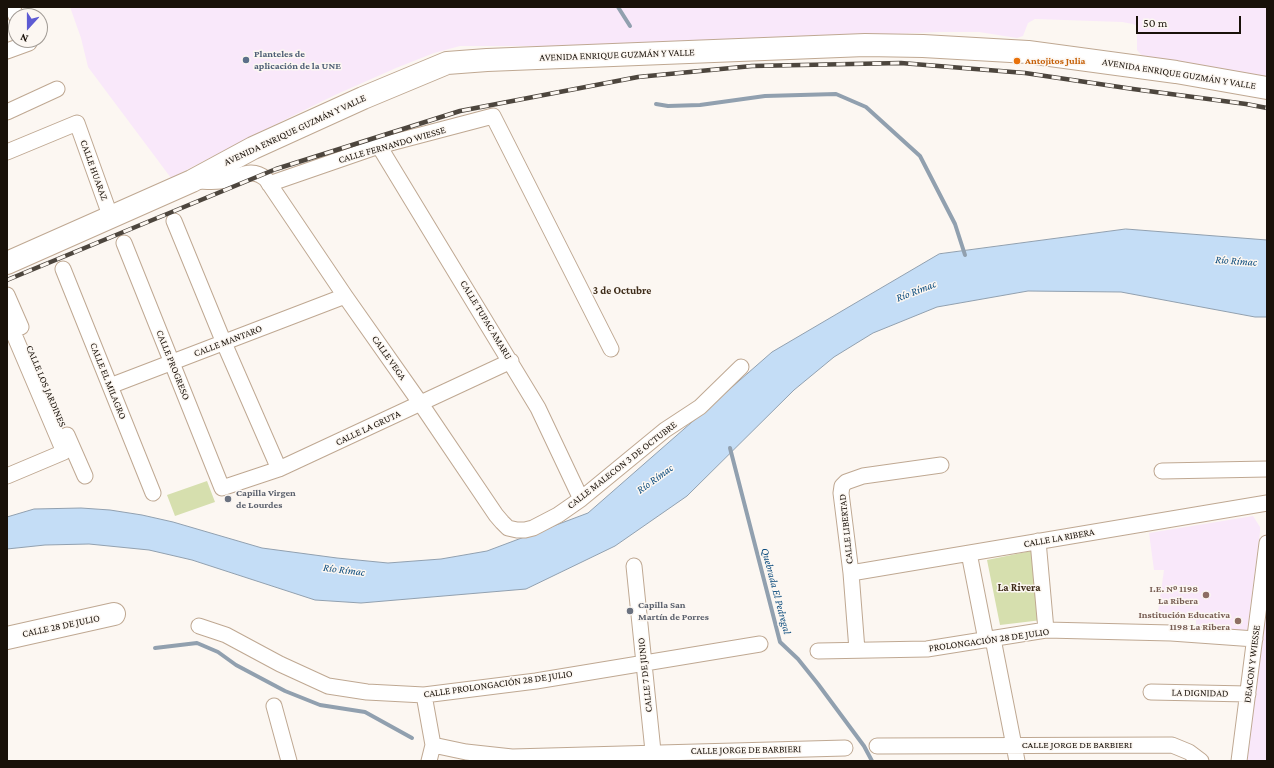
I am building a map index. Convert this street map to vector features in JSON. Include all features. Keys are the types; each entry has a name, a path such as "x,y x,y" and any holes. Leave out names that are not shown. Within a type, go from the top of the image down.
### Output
{"street":[{"name":"AVENIDA ENRIQUE GUZMÁN Y VALLE","path":"7,263 192,181 253,148 363,98 447,63 487,60 864,45 923,46 1028,52 1176,72 1267,88"},
{"path":"7,112 57,89"},
{"name":"CALLE FERNANDO WIESSE","path":"269,184 379,146 493,116 611,350"},
{"name":"CALLE HUARAZ","path":"7,152 77,123 111,218"},
{"name":"CALLE TUPAC AMARU","path":"379,146 511,361 538,408 581,499"},
{"name":"CALLE VEGA","path":"192,181 221,182 253,172 261,176 269,184 345,296 422,404 499,519 512,529"},
{"path":"174,221 224,343 279,469"},
{"name":"CALLE PROGRESO","path":"124,243 222,488"},
{"name":"CALLE EL MILAGRO","path":"63,269 153,493"},
{"name":"CALLE LOS JARDINES","path":"7,295 85,476"},
{"name":"CALLE MANTARO","path":"110,386 345,296"},
{"path":"7,318 64,452 7,476"},
{"name":"CALLE LA GRUTA","path":"222,488 279,469 422,404 511,361"},
{"name":"CALLE MALECON 3 DE OCTUBRE","path":"512,529 525,530 533,528 558,515 581,499 665,430 700,407 741,367"},
{"name":"CALLE LIBERTAD","path":"857,650 851,573 841,493 842,486 846,482 863,476 941,465"},
{"path":"1162,471 1267,469"},
{"name":"CALLE LA RIBERA","path":"851,573 1267,503"},
{"path":"1038,541 1046,630"},
{"name":"DEACON Y WIESSE","path":"1240,761 1267,543"},
{"path":"970,553 1017,761"},
{"name":"CALLE 7 DE JUNIO","path":"634,566 653,757"},
{"name":"CALLE 28 DE JULIO","path":"7,638 114,614"},
{"name":"CALLE PROLONGACIÓN 28 DE JULIO","path":"199,626 226,635 280,664 328,686 367,692 424,695 536,681 760,644"},
{"name":"PROLONGACIÓN 28 DE JULIO","path":"818,651 927,649 1046,630 1171,633 1255,639"},
{"name":"LA DIGNIDAD","path":"1151,692 1248,694"},
{"path":"424,695 433,745 429,761"},
{"path":"274,706 289,761"},
{"name":"CALLE JORGE DE BARBIERI","path":"433,745 466,752 512,757 653,757 845,748"},
{"name":"CALLE JORGE DE BARBIERI","path":"877,746 1172,745 1189,752 1200,761"}],"shaded area":[{"path":"70,7 1267,7 1267,77 1143,57 1137,50 1137,26 1122,22 1035,19 1028,23 1023,36 1017,38 979,32 940,32 613,46 460,46 434,53 335,95 171,178 88,67 81,38"},
{"name":"I.E. Nº 1198 La Ribera","path":"1253,516 1260,527 1260,532 1247,632 1196,629 1196,620 1157,619 1164,570 1154,570 1149,533"},
{"path":"1267,594 1267,761 1246,761"}],"green space":[{"path":"207,481 215,502 175,516 167,495"},
{"path":"1031,551 1042,620 1000,625 987,560"}],"water":[{"name":"Río Rímac","path":"1126,229 1267,240 1267,317 1255,317 1121,292 1028,291 937,307 873,333 834,357 794,390 687,496 615,546 526,589 361,603 315,600 192,560 149,550 89,544 45,545 7,549 7,517 34,509 81,508 110,510 142,515 173,522 262,548 337,558 388,563 441,559 487,551 588,513 772,352 939,254"}],"waterway":[{"path":"618,7 630,26"},
{"path":"656,104 668,106 700,105 765,96 836,94 866,107 920,156 955,224 965,255"},
{"name":"Quebrada El Pedregal","path":"730,448 780,642 798,659 818,684 864,746 872,761"},
{"path":"155,648 197,643 218,652 236,665 285,691 320,705 365,712 412,738"}],"railway":[{"path":"7,280 276,169 460,111 638,77 752,66 901,63 1025,73 1267,108"}],"place":[{"name":"Planteles de aplicación de la UNE","path":"246,60"},
{"name":"Antojitos Julia","path":"1017,61"},
{"name":"Capilla Virgen de Lourdes","path":"228,499"},
{"name":"I.E. Nº 1198 La Ribera","path":"1206,595"},
{"name":"Capilla San Martín de Porres","path":"630,611"},
{"name":"Institución Educativa 1198 La Ribera","path":"1238,621"}],"district":[{"name":"3 de Octubre","path":"622,291"},
{"name":"La Rivera","path":"1019,588"}]}
